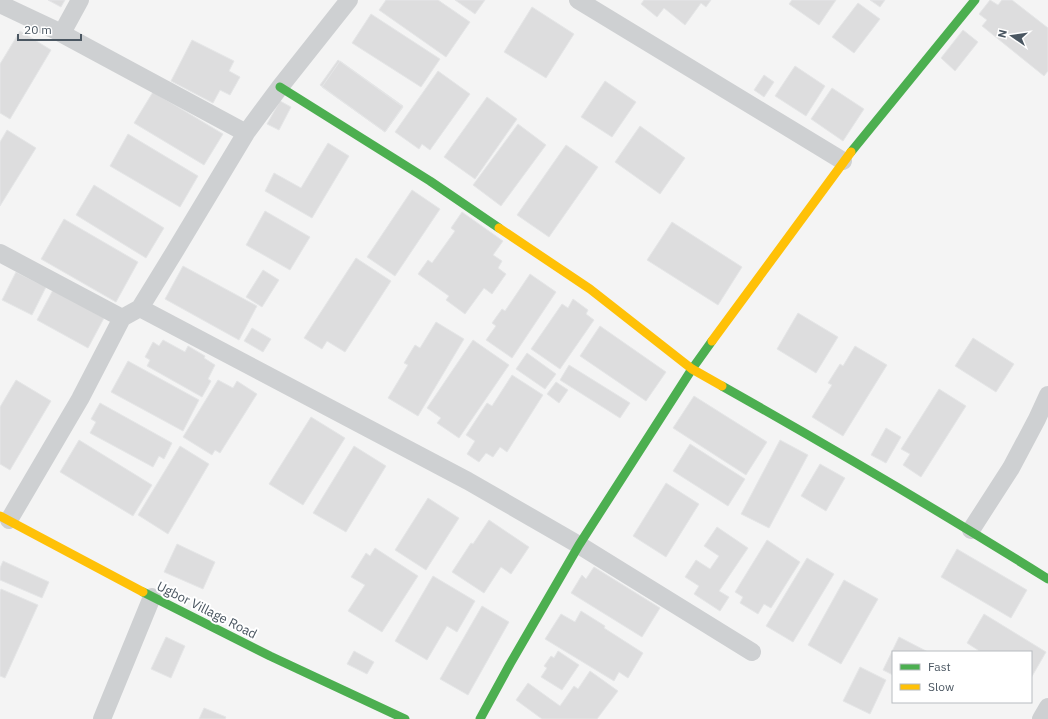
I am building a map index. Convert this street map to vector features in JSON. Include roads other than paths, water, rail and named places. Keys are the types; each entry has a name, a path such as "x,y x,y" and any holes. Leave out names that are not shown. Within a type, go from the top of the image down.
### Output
{"street":[{"path":"62,33 80,0"},
{"path":"4,518 80,399 122,318 140,308 246,133 280,87 349,0"},
{"path":"578,0 843,161"},
{"path":"480,719 579,545 692,369 843,161 975,0"},
{"path":"0,4 62,33 246,133"},
{"path":"280,87 430,181 583,285 692,369 813,437 971,530 1048,579"},
{"path":"0,253 122,318"},
{"path":"140,308 468,481 579,545 752,652"},
{"path":"971,530 1011,468 1037,419 1048,394"},
{"name":"Ugbor Village Road","path":"4,518 152,597 270,656 405,719"},
{"path":"102,719 152,597"},
{"path":"1041,719 1048,707"}]}
